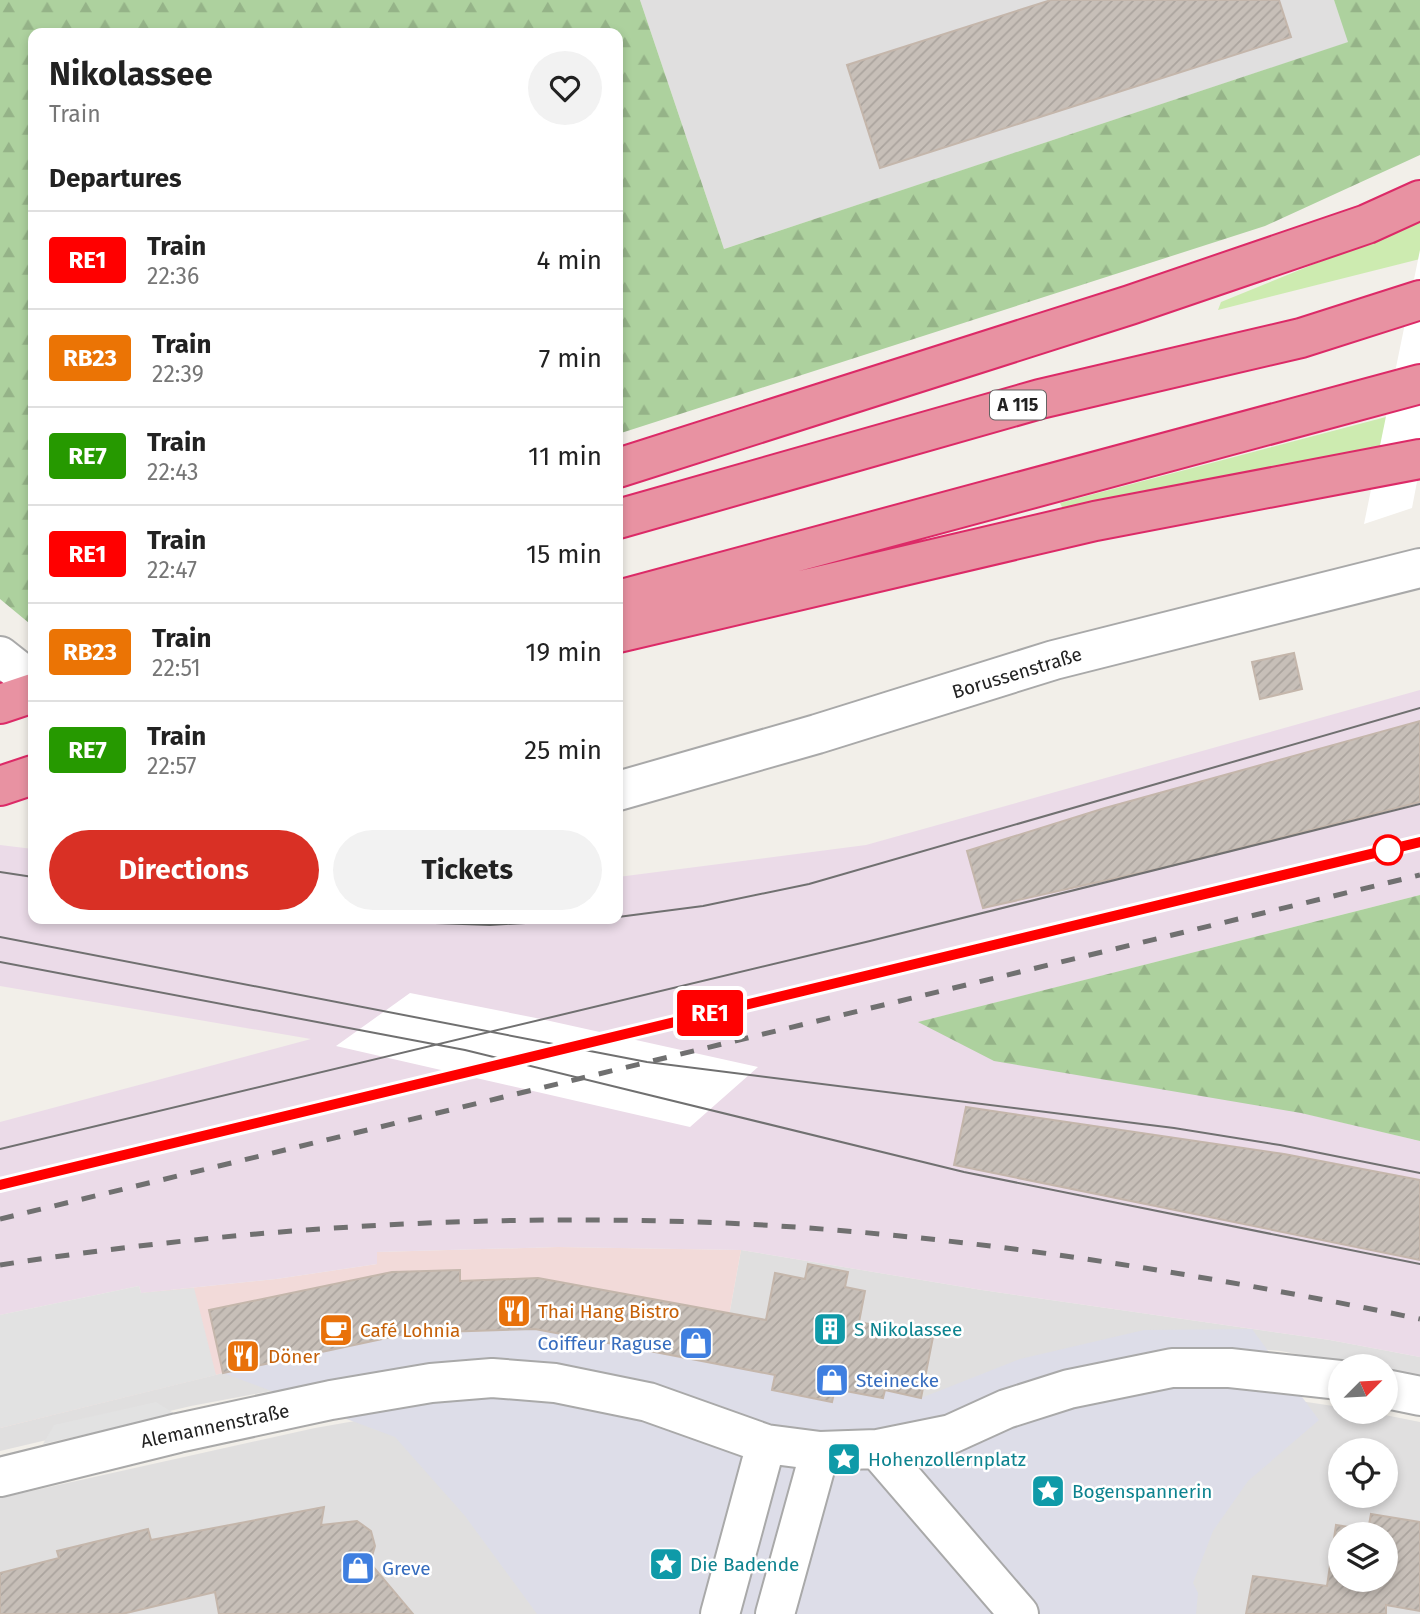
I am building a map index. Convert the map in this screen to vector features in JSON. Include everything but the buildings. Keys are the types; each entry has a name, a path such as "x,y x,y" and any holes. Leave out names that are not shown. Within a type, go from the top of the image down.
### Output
{"highway":[{"path":"623,466 1130,305 1367,224 1420,200"},
{"name":"A 115","path":"623,518 1040,399 1301,338 1420,300"},
{"path":"623,599 1420,384"},
{"path":"623,632 1095,521 1420,459"},
{"path":"0,704 28,695"},
{"path":"0,786 28,777"}],"street":[{"name":"Borussenstraße","path":"623,790 817,734 1054,660 1420,568"},
{"path":"0,656 28,678"},
{"path":"720,1614 766,1444 820,1451 877,1449 951,1434 1006,1409 1069,1389 1172,1368 1230,1368 1328,1379"},
{"name":"Alemannenstraße","path":"0,1477 178,1433 431,1383 492,1378 555,1383 648,1402 766,1444"},
{"path":"1398,1391 1420,1396"},
{"path":"877,1449 1019,1614"},
{"path":"775,1614 820,1451"}],"shaded area":[{"path":"640,0 1334,0 1349,42 724,249"},
{"path":"1420,690 1420,895 919,1022 1420,1141 1420,1357 1330,1340 982,1290 741,1250 558,1247 377,1252 377,1264 276,1279 141,1293 139,1286 0,1315 0,1122 311,1039 0,986 0,845 28,848 28,924 623,924 623,876 866,845"},
{"path":"558,1247 741,1250 720,1365 535,1329 401,1335 223,1373 0,1428 0,1315 141,1293 276,1279 377,1264 377,1252"},
{"path":"741,1250 982,1290 1330,1340 1420,1357 1420,1378 1398,1373 1398,1354 1328,1354 1328,1360 1281,1351 1211,1345 936,1411 346,1377 191,1406 0,1451 0,1428 223,1373 391,1337 720,1365"},
{"path":"139,1286 141,1293 194,1288 216,1375 0,1428 0,1315"},
{"name":"Hohenzollernplatz","path":"535,1329 775,1374 772,1390 832,1402 835,1389 883,1398 885,1390 921,1398 1020,1359 1144,1330 1252,1329 1319,1420 1248,1481 1213,1531 1193,1583 1198,1593 1196,1614 537,1614 465,1516 395,1437 223,1373 401,1335"},
{"path":"1234,1391 1328,1405 1328,1424 1398,1424 1398,1418 1420,1422 1420,1614 1043,1614"},
{"path":"156,1402 175,1414 43,1444 54,1425"},
{"path":"395,1414 697,1614 0,1614 0,1498 315,1428"}],"green space":[{"path":"0,0 640,0 724,249 1348,42 1334,0 1420,0 1420,155 1265,226 623,432 623,28 28,28 28,622 0,599"},
{"path":"1420,221 1420,259 1218,310 1221,302"},
{"path":"1420,408 1420,442 1064,511 1060,503"},
{"path":"1420,895 1420,1141 1301,1113 994,1061 918,1022"}],"pier":[{"path":"1420,250 1420,466 1412,508 1364,524"},
{"path":"410,993 758,1067 690,1127 336,1046"}],"tram line":[{"path":"623,916 703,906 809,884 1420,708"},
{"path":"0,1149 870,941 1420,804"},
{"path":"0,872 28,876"},
{"path":"463,924 508,924"},
{"path":"0,937 647,1062 1174,1128 1280,1145 1420,1173"},
{"path":"0,962 465,1050 964,1172 1420,1264"}],"railway":[{"path":"0,1185 1420,842"},
{"path":"0,1219 1420,875"},
{"path":"0,1265 185,1241 371,1226 558,1220 745,1224 915,1237 1000,1247 1252,1286 1420,1319"}],"train":[{"name":"RE1","path":"0,1185 1420,842"}],"place":[{"name":"Thai Hang Bistro","path":"514,1311"},
{"name":"S Nikolassee","path":"830,1329"},
{"name":"Café Lohnia","path":"336,1330"},
{"name":"Coiffeur Raguse","path":"696,1343"},
{"name":"Döner","path":"243,1356"},
{"name":"Steinecke","path":"832,1380"},
{"name":"Hohenzollernplatz","path":"844,1459"},
{"name":"Bogenspannerin","path":"1048,1491"},
{"name":"Die Badende","path":"666,1564"},
{"name":"Greve","path":"358,1568"}]}
